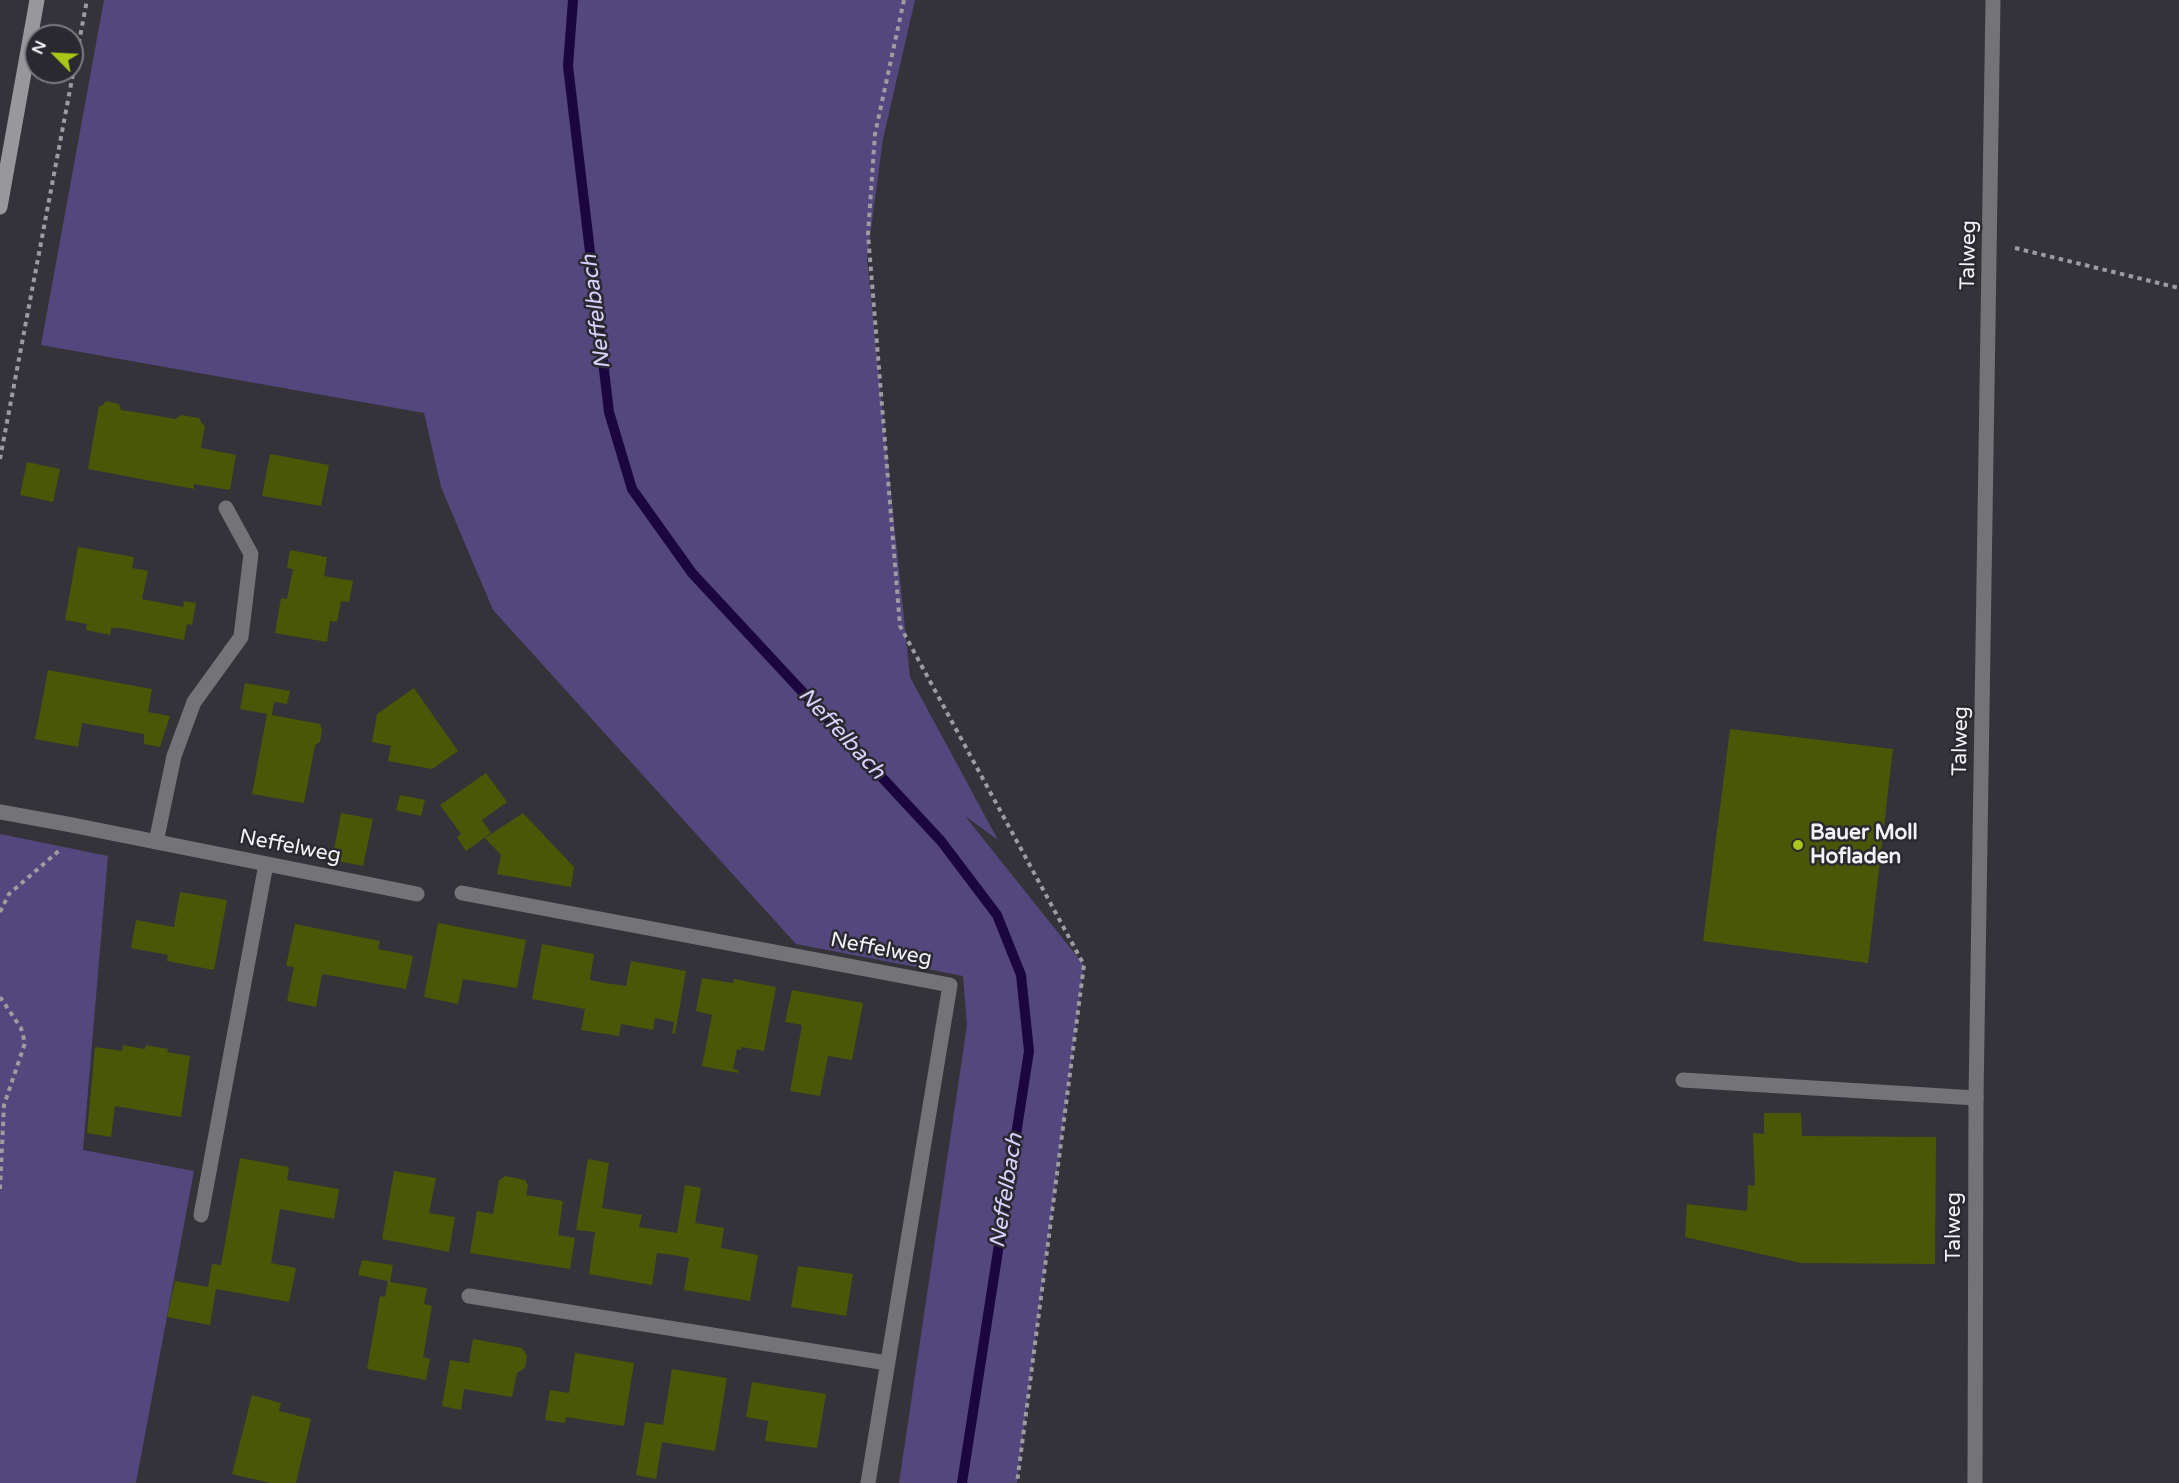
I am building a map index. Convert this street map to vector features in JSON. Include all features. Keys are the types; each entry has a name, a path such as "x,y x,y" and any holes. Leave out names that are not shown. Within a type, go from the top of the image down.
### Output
{"street":[{"path":"0,207 37,0"},
{"name":"Talweg","path":"1974,1483 1976,1098 1993,0"},
{"path":"156,842 174,756 195,702 241,637 251,554 226,508"},
{"name":"Neffelweg","path":"0,812 417,894"},
{"path":"201,1215 266,864"},
{"name":"Neffelweg","path":"462,893 950,985 868,1483"},
{"path":"1683,1080 1976,1098"},
{"path":"469,1296 887,1363"}],"path":[{"path":"0,459 87,0"},
{"path":"904,0 875,134 868,234 900,626 1084,965 1017,1483"},
{"path":"1991,242 2179,288"},
{"path":"0,912 9,894 64,846 72,825"},
{"path":"0,997 21,1028 25,1043 4,1105 0,1189"}],"shaded area":[{"path":"104,0 915,0 883,139 867,259 910,677 998,840 965,816 1084,965 1017,1483 899,1483 967,1025 963,976 796,944 493,610 441,487 424,413 41,345"},
{"path":"0,834 108,856 83,1150 194,1171 136,1483 0,1483"}],"building":[{"path":"106,401 119,404 121,410 175,419 182,415 199,418 205,425 201,448 236,455 230,490 194,484 194,489 88,469 99,406"},
{"path":"270,454 329,465 321,506 262,496"},
{"path":"27,462 60,469 53,502 20,495"},
{"path":"78,547 134,557 132,568 148,571 142,599 183,607 184,601 196,603 192,625 187,624 184,640 121,628 111,628 110,635 86,630 87,624 65,620"},
{"path":"290,550 327,557 324,576 353,581 349,602 341,601 337,622 330,621 327,642 275,633 281,598 287,599 293,569 287,568"},
{"path":"48,670 152,689 148,712 170,716 160,747 144,744 144,734 82,723 78,747 35,739"},
{"path":"245,683 290,691 287,704 274,702 272,715 320,724 322,730 320,742 315,745 304,803 252,794 267,714 240,709"},
{"path":"414,688 458,751 432,769 388,761 391,746 372,742 377,714"},
{"name":"Bauer Moll Hofladen","path":"1730,729 1893,749 1868,963 1703,941"},
{"path":"486,773 507,802 482,820 491,833 466,851 457,837 461,834 440,805"},
{"path":"400,795 425,800 421,816 396,810"},
{"path":"341,813 373,819 363,866 332,860"},
{"path":"523,813 574,867 571,887 497,874 501,855 485,838"},
{"path":"180,892 227,900 214,970 167,961 168,955 131,948 136,920 174,927"},
{"path":"438,923 526,940 517,988 463,979 458,1004 424,997"},
{"path":"295,924 380,941 378,949 413,956 406,989 322,974 316,1007 287,1001 294,967 286,966"},
{"path":"542,944 594,954 590,980 605,983 626,986 631,961 686,971 675,1034 672,1033 674,1022 655,1018 653,1030 621,1024 619,1036 581,1030 585,1009 532,999"},
{"path":"702,978 733,983 734,979 776,987 764,1051 742,1047 741,1050 737,1049 733,1069 738,1070 738,1073 702,1066 712,1015 696,1011"},
{"path":"792,990 863,1003 852,1060 828,1056 820,1096 790,1091 802,1025 785,1022"},
{"path":"123,1045 145,1049 146,1045 190,1056 181,1117 115,1106 111,1137 87,1133 95,1047 122,1051"},
{"path":"1764,1113 1801,1113 1802,1136 1936,1137 1935,1264 1801,1263 1685,1237 1687,1204 1747,1211 1748,1185 1755,1186 1753,1133 1764,1134"},
{"path":"240,1158 289,1167 287,1180 339,1189 334,1219 280,1209 271,1263 296,1268 289,1302 216,1289 210,1325 167,1317 175,1281 208,1287 212,1264 221,1265"},
{"path":"588,1159 609,1163 602,1208 642,1215 639,1227 677,1233 685,1185 701,1188 695,1223 724,1228 721,1248 758,1255 750,1301 684,1290 689,1258 673,1255 657,1253 652,1285 589,1274 595,1232 576,1230"},
{"path":"394,1171 436,1178 429,1213 455,1217 449,1252 382,1239"},
{"path":"505,1176 525,1180 528,1185 526,1195 563,1201 558,1235 575,1238 570,1269 470,1253 477,1211 493,1214 499,1180"},
{"path":"362,1260 393,1265 390,1282 427,1288 424,1304 432,1306 423,1357 430,1359 426,1380 367,1369 380,1296 385,1297 388,1281 358,1275"},
{"path":"798,1266 853,1274 846,1316 791,1307"},
{"path":"473,1339 522,1348 527,1356 525,1368 517,1373 512,1397 464,1389 461,1410 442,1406 450,1360 469,1363"},
{"path":"575,1353 634,1363 624,1426 566,1417 565,1423 545,1420 550,1390 569,1393"},
{"path":"672,1369 727,1378 715,1451 662,1442 656,1479 636,1475 645,1422 663,1425"},
{"path":"752,1382 826,1394 817,1448 765,1441 768,1421 746,1417"},
{"path":"252,1395 281,1403 279,1411 311,1419 296,1483 270,1483 232,1474"}],"waterway":[{"name":"Neffelbach","path":"573,0 568,66 609,412 632,489 692,573 941,841 997,915 1021,975 1029,1051 962,1483"}],"place":[{"name":"Bauer Moll Hofladen","path":"1798,845"}]}
